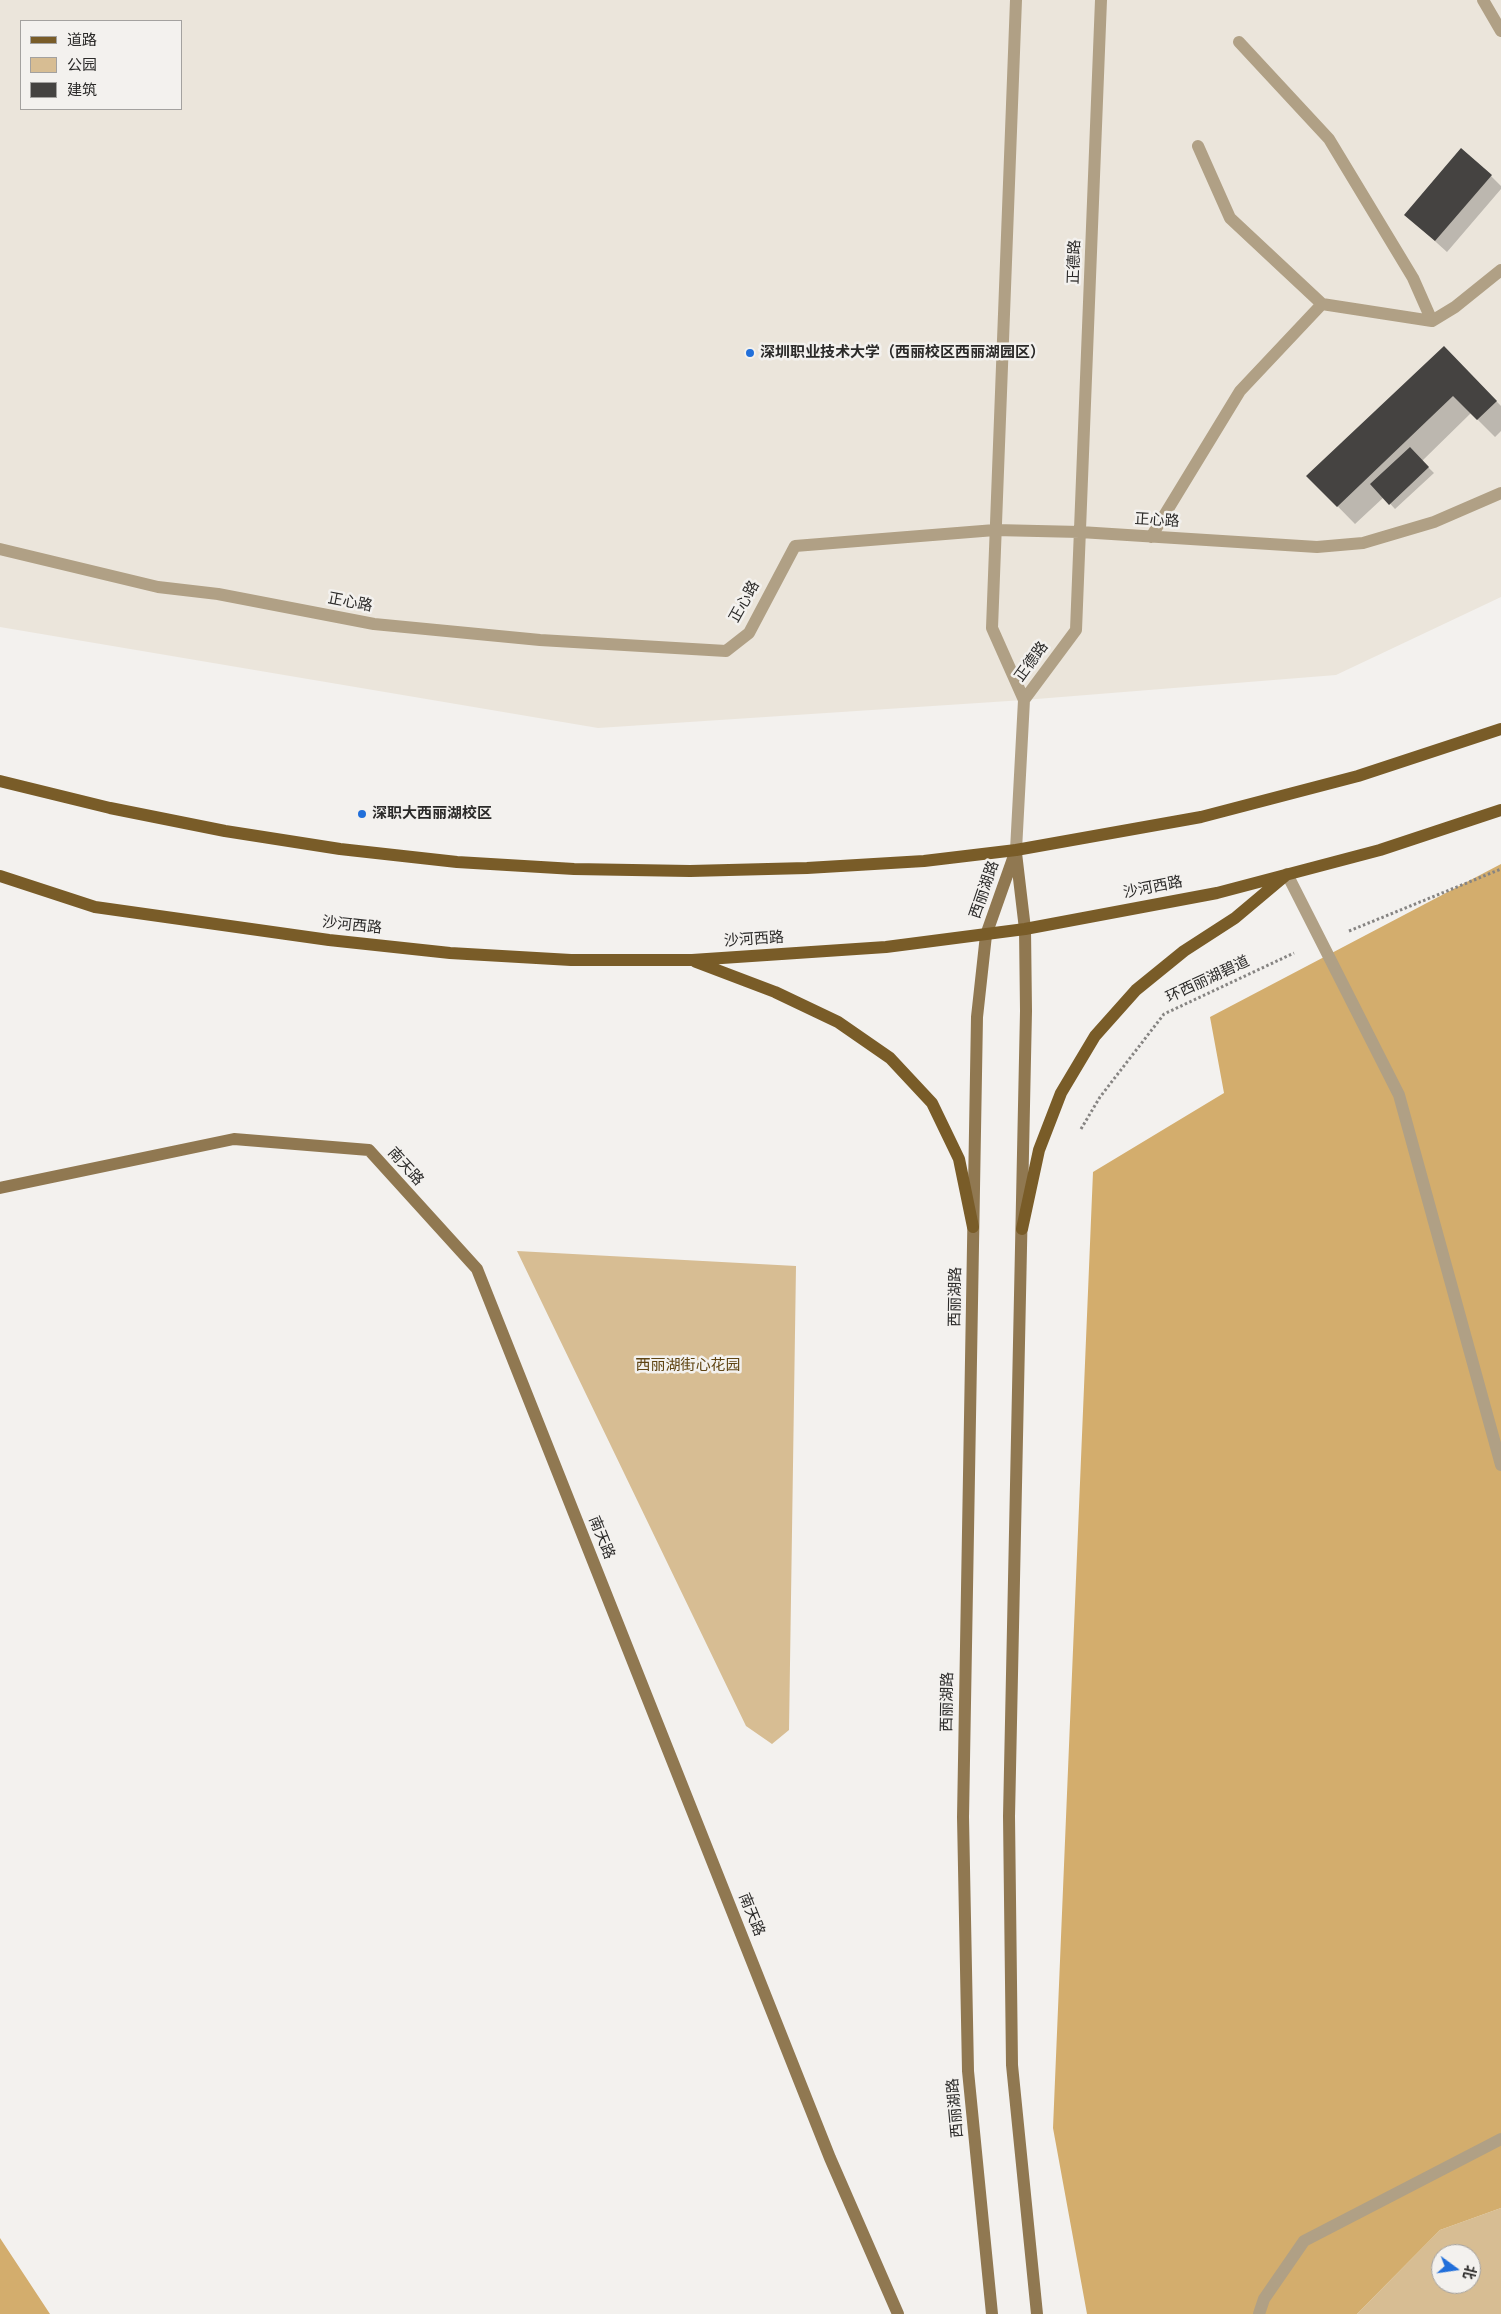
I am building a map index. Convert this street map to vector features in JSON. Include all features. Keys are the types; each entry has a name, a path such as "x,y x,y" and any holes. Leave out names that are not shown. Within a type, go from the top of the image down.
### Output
{"main road":[{"path":"0,781 110,808 224,831 340,849 457,862 574,869 690,871 807,868 924,861 1016,850 1201,817 1358,776 1501,729"},
{"name":"沙河西路","path":"0,876 95,907 329,940 450,953 571,960 692,960 886,947 1025,929 1217,893 1380,850 1501,810"},
{"name":"西丽湖路","path":"1016,850 1025,929 1026,1011 1009,1816 1012,2065 1038,2314"},
{"name":"西丽湖路","path":"992,2314 968,2071 963,1827 976,1017 986,935 1016,850"},
{"path":"1022,1229 1039,1150 1061,1093 1095,1036 1136,990 1184,951 1235,918 1287,874"},
{"path":"692,960 775,992 838,1022 890,1058 932,1103 959,1159 973,1227"},
{"name":"南天路","path":"0,1188 234,1139 369,1150 477,1269 826,2149 898,2314"}],"lane":[{"name":"正德路","path":"1016,0 992,628 1024,700 1076,630 1102,0"},
{"path":"1484,0 1501,31"},
{"path":"1239,42 1329,138 1413,278 1432,321"},
{"path":"1198,146 1230,218 1322,304 1432,321 1455,307 1501,270"},
{"path":"1151,536 1240,391 1322,304"},
{"name":"正心路","path":"0,549 158,587 218,594 374,624 540,640 726,651 749,633 795,546 995,530 1080,532 1317,547 1363,542 1434,522 1501,494"},
{"path":"1016,850 1024,700"},
{"path":"1287,874 1399,1095 1501,1465"},
{"path":"1259,2314 1264,2299 1304,2241 1501,2139"}],"path":[{"name":"环西丽湖碧道","path":"1078,1134 1100,1096 1164,1014 1213,989 1322,942 1501,869"}],"shaded area":[{"name":"深圳职业技术大学（西丽校区西丽湖园区）","path":"0,0 1501,0 1501,597 1336,675 1024,700 598,728 0,627"},
{"path":"1501,864 1501,2208 1440,2230 1357,2314 1087,2314 1053,2128 1093,1172 1224,1093 1210,1017"},
{"path":"0,2238 50,2314 0,2314"}],"green space":[{"name":"西丽湖街心花园","path":"517,1251 796,1266 789,1730 772,1744 746,1726"},
{"path":"1501,2208 1501,2314 1357,2314 1440,2230"}],"building":[{"path":"1461,148 1492,175 1435,241 1404,215"},
{"path":"1444,346 1497,401 1477,420 1453,396 1337,507 1306,476"},
{"path":"1410,447 1429,467 1389,505 1370,484"}],"place":[{"name":"深圳职业技术大学（西丽校区西丽湖园区）","path":"750,353"},
{"name":"深职大西丽湖校区","path":"362,814"}]}
